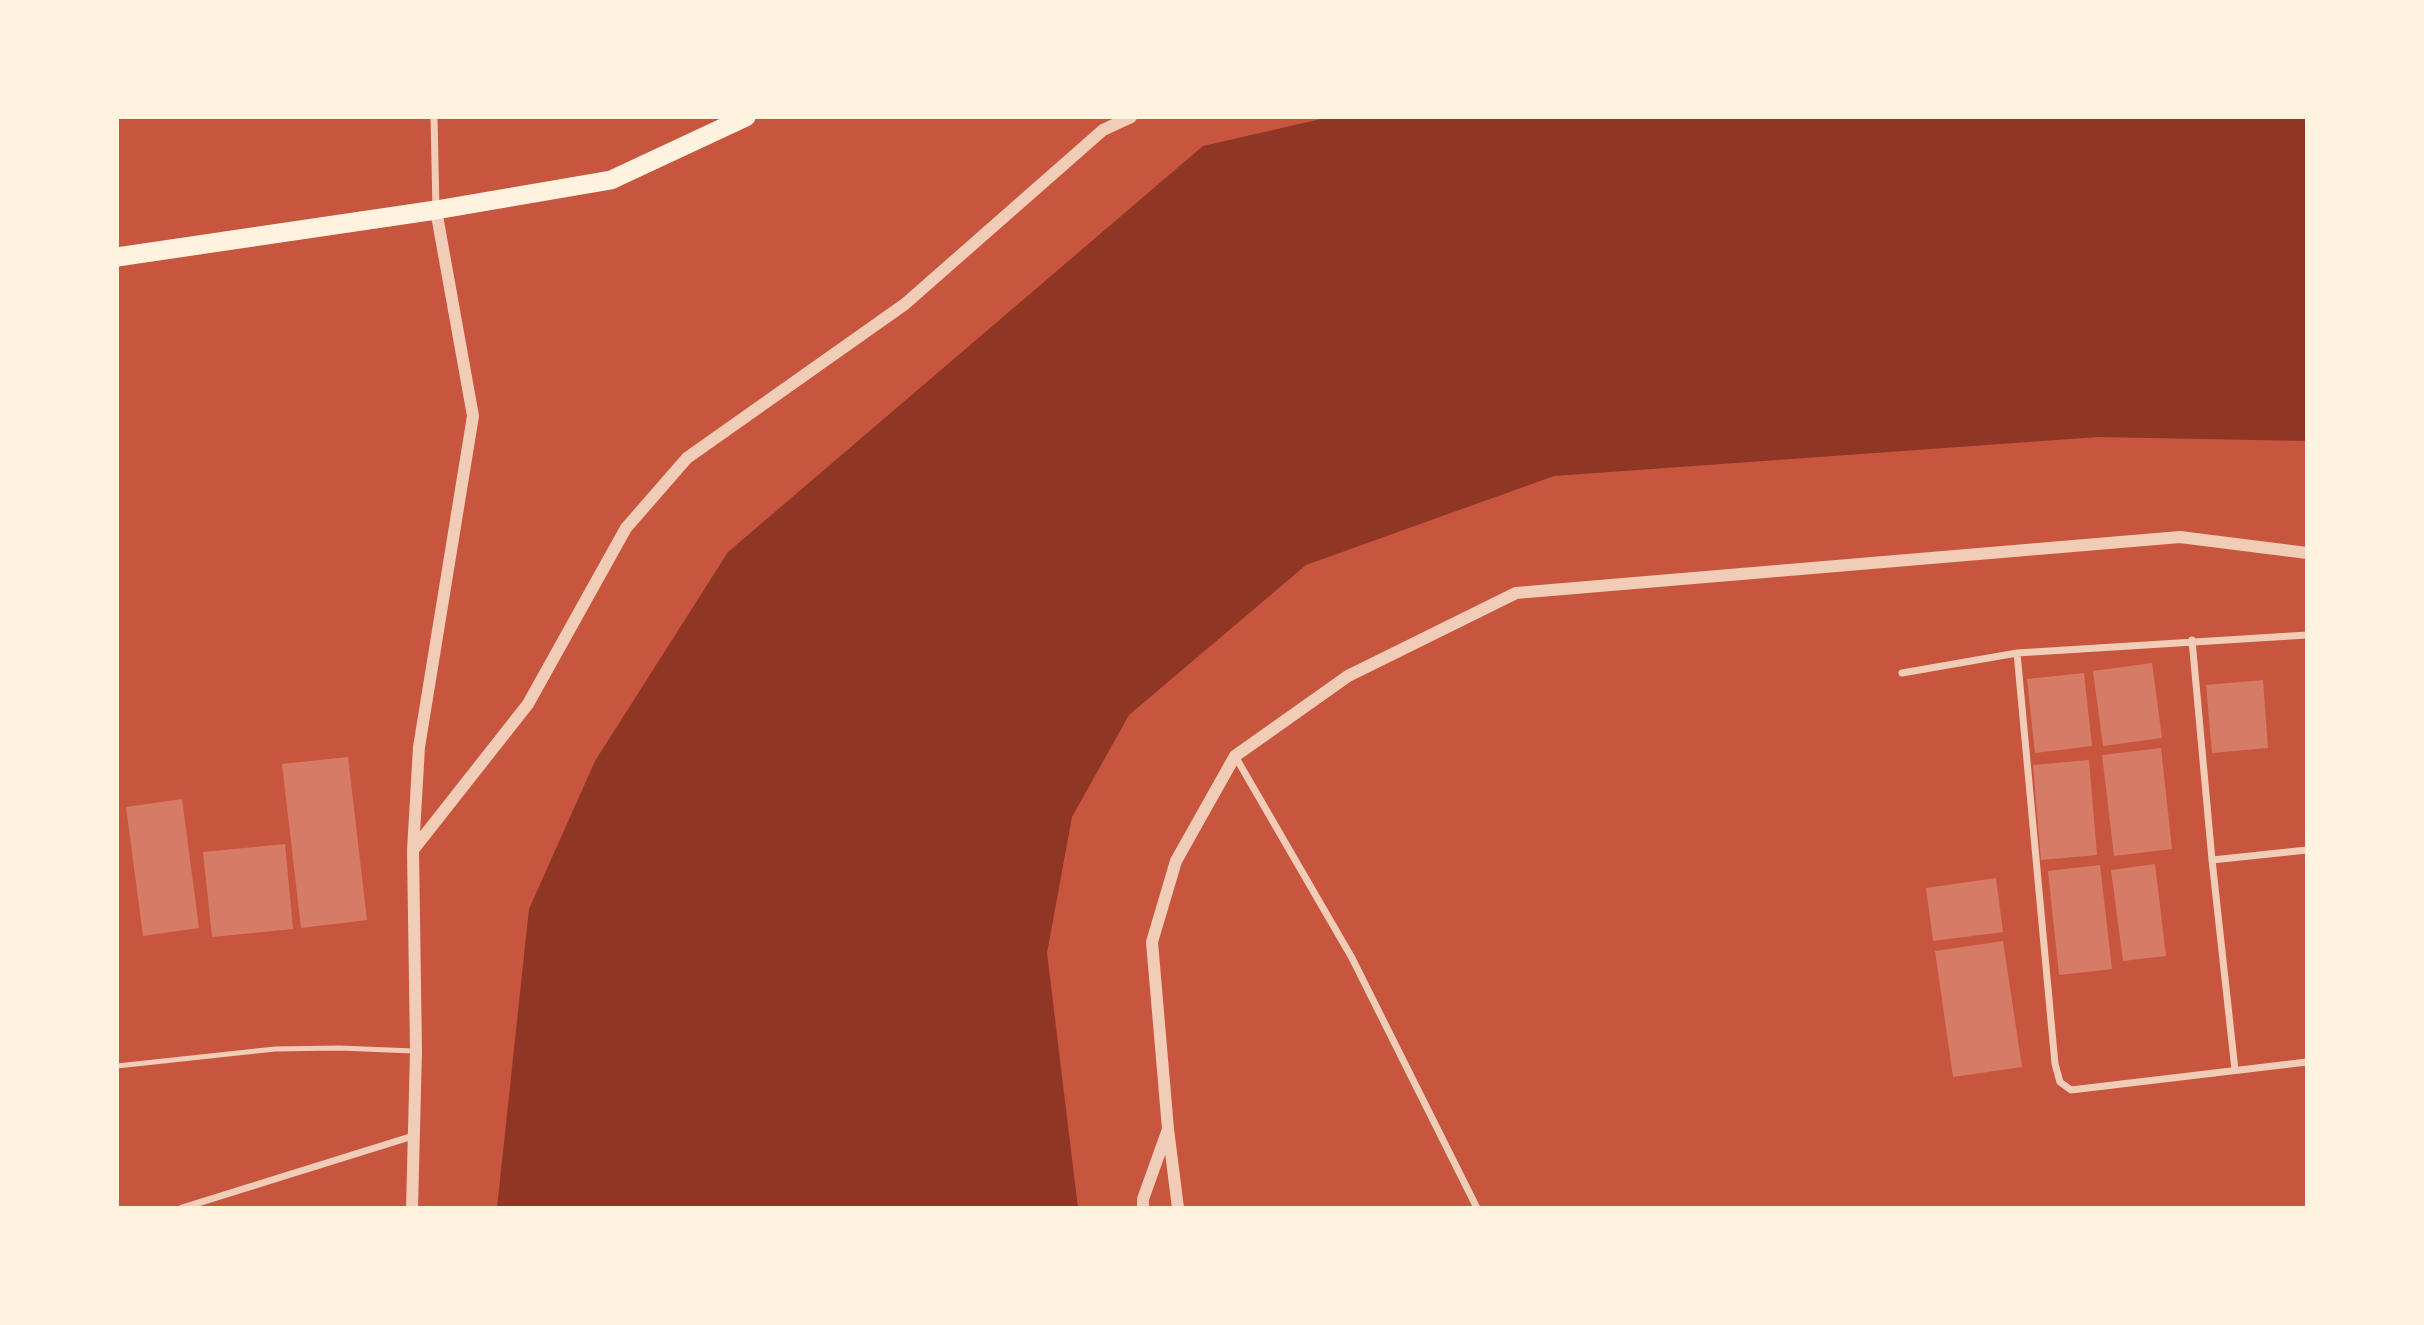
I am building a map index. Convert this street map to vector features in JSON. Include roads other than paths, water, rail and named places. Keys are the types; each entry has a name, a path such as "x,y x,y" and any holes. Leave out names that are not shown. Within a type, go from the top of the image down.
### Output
{"highway":[{"path":"117,257 436,210 611,180 746,117"}],"street":[{"path":"412,1208 416,1051 414,850 419,747 473,416 436,210 434,117"},
{"path":"414,850 528,704 626,528 687,458 905,304 1103,130 1131,117"},
{"path":"1178,1208 1168,1129 1152,942 1176,861 1235,756 1348,677 1516,593 2180,537 2307,553"},
{"path":"1902,673 2017,653 2192,640 2307,635"},
{"path":"2192,640 2235,1070"},
{"path":"2017,653 2055,1064 2060,1082 2071,1090 2307,1062"},
{"path":"1235,756 1352,958 1477,1208"},
{"path":"2212,860 2307,850"},
{"path":"1143,1208 1143,1199 1168,1129"},
{"path":"182,1208 413,1136"}],"lane":[{"path":"117,1066 275,1049 416,1051"}]}
